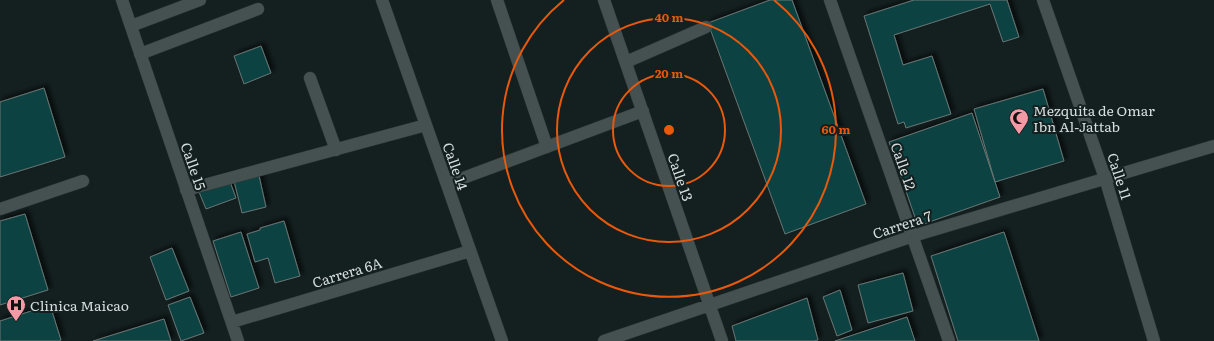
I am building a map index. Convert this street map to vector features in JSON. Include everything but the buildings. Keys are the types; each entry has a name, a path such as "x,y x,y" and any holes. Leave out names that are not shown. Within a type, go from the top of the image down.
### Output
{"street":[{"name":"Calle 15","path":"122,0 238,341"},
{"path":"131,26 200,0"},
{"name":"Calle 14","path":"382,0 502,341"},
{"path":"496,0 547,147"},
{"name":"Calle 13","path":"604,0 722,341"},
{"name":"Calle 12","path":"830,0 949,341"},
{"name":"Calle 11","path":"1043,0 1105,178 1154,341"},
{"path":"140,54 258,9"},
{"path":"626,62 706,27"},
{"path":"310,78 336,150"},
{"path":"447,184 643,111"},
{"path":"186,190 426,125"},
{"name":"Carrera 7","path":"604,341 913,236 1214,146"},
{"path":"0,209 83,181"},
{"name":"Carrera 6A","path":"232,322 470,250"}],"place":[{"name":"Mezquita de Omar Ibn Al-Jattab","path":"1019,135"},
{"name":"Clinica Maicao","path":"16,322"}]}
